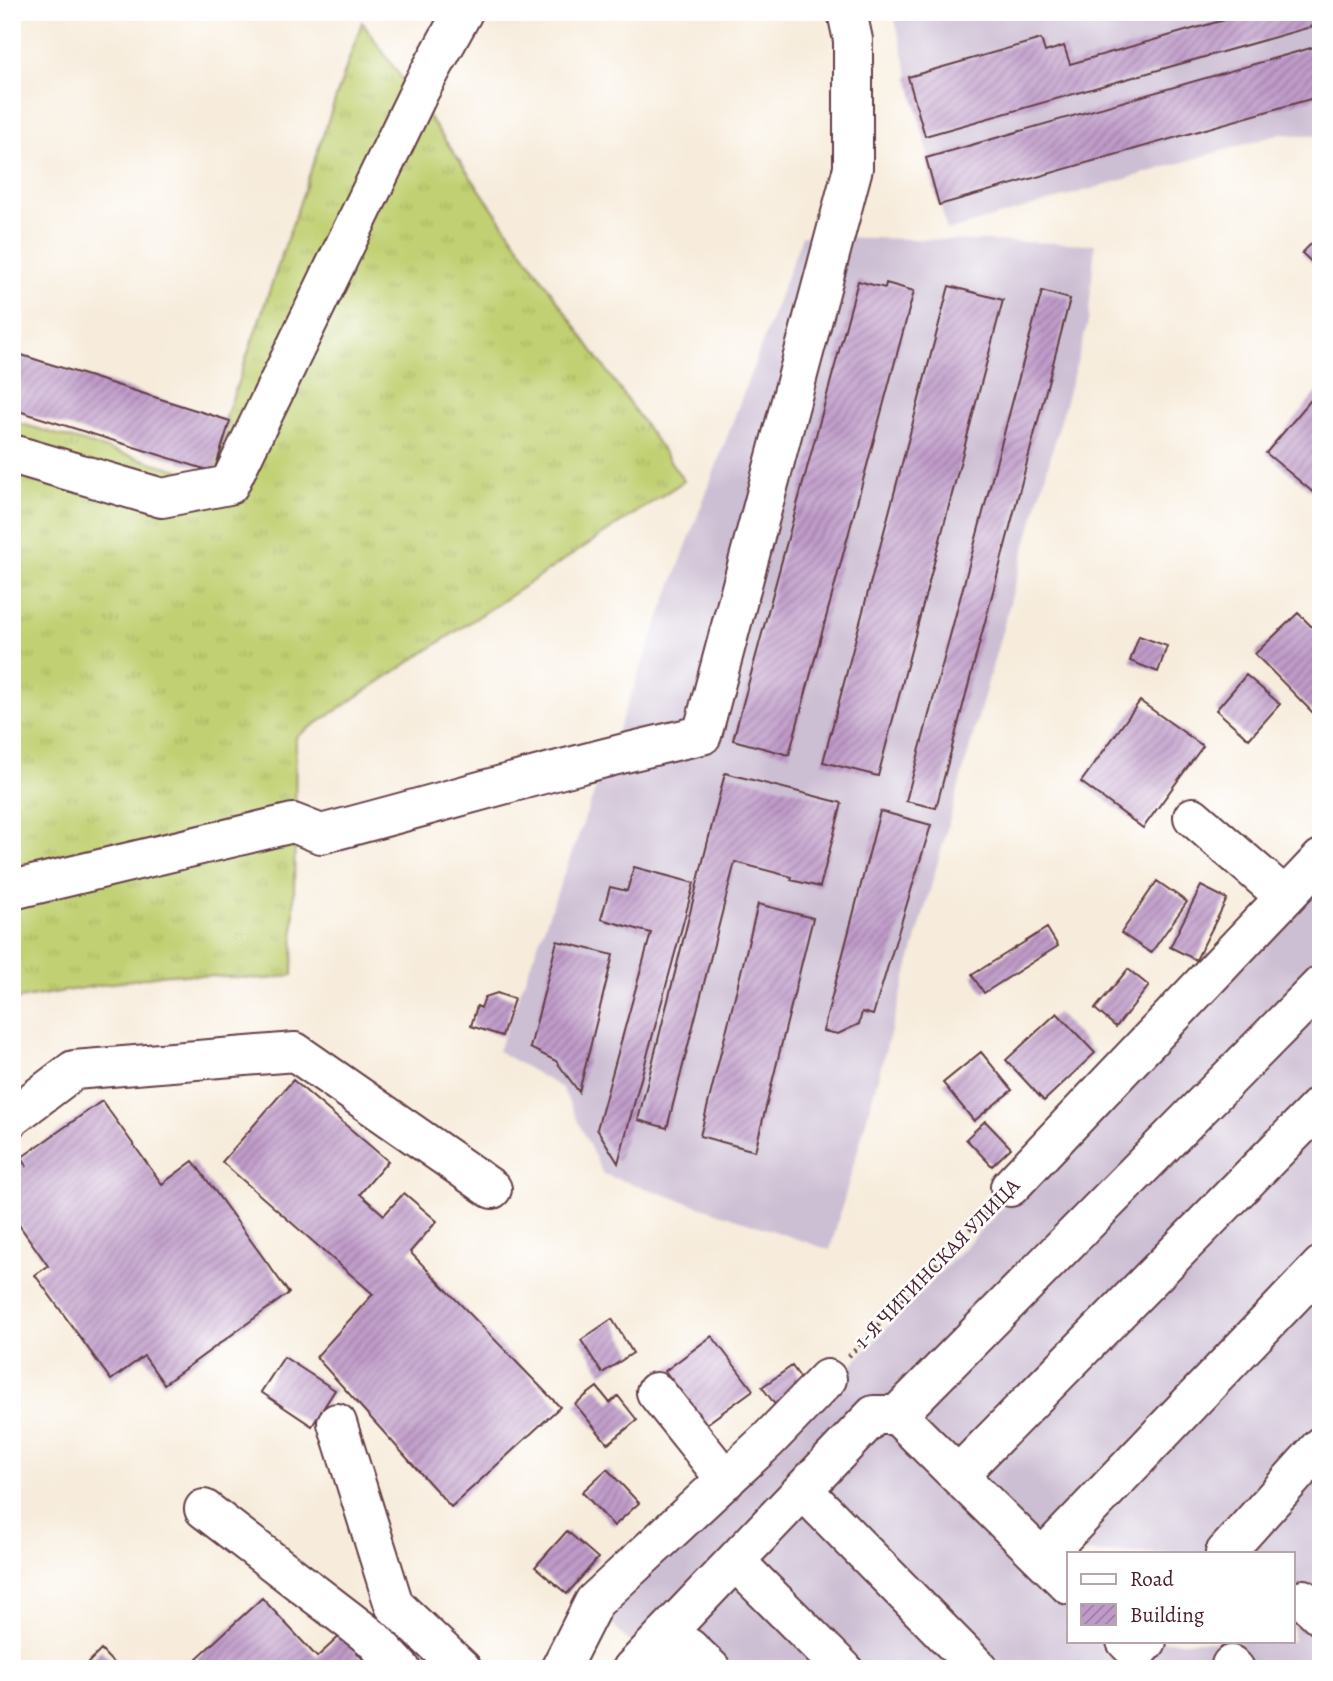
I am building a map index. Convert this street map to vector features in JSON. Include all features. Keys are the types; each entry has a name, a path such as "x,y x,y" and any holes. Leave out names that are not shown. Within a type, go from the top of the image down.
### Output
{"street":[{"path":"12,454 162,498 229,485 420,90 463,12"},
{"path":"12,890 293,823 321,834 564,771 623,753 702,735 853,168 853,40 848,12"},
{"path":"1194,817 1285,897"},
{"name":"1-Я ЧИТИНСКАЯ УЛИЦА","path":"1010,1187 1321,859"},
{"path":"897,1415 1321,985"},
{"path":"12,1117 74,1070 295,1052 492,1189"},
{"path":"958,1475 1321,1105"},
{"path":"1042,1558 1321,1266"},
{"path":"562,1668 594,1602 768,1440 827,1379"},
{"path":"656,1392 726,1480"},
{"path":"644,1657 874,1415 897,1415 1067,1583"},
{"path":"337,1423 394,1605 462,1669"},
{"path":"1226,1552 1321,1446"},
{"path":"803,1490 979,1669"},
{"path":"204,1509 372,1638 401,1669"},
{"path":"735,1561 844,1669"},
{"path":"644,1657 689,1648 711,1669"}],"path":[{"name":"1-Я ЧИТИНСКАЯ УЛИЦА","path":"827,1379 1010,1187"}],"shaded area":[{"path":"893,12 1321,12 1321,136 1280,134 947,231"},
{"path":"802,236 1095,244 1088,322 830,1250 603,1174 562,1088 498,1051"},
{"path":"1321,876 1321,1669 657,1669 607,1620"}],"green space":[{"path":"362,22 684,481 296,737 293,975 268,979 167,974 12,1000 12,421 205,478"}],"building":[{"path":"1252,12 1321,12 1321,24 925,136 908,77 1041,39 1045,52 1064,46 1070,64"},
{"path":"1321,45 1321,96 939,205 926,158"},
{"path":"1321,234 1321,271 1302,253"},
{"path":"858,281 885,288 886,283 914,291 789,755 733,740"},
{"path":"949,286 1003,300 878,776 823,762"},
{"path":"1042,291 1070,299 936,808 906,801"},
{"path":"12,352 230,421 214,472 12,409"},
{"path":"1321,388 1321,499 1266,453"},
{"path":"1298,613 1321,636 1321,721 1255,654"},
{"path":"1139,636 1167,646 1158,672 1130,661"},
{"path":"1246,675 1280,704 1249,739 1216,710"},
{"path":"1140,701 1203,746 1143,828 1081,782"},
{"path":"725,773 842,803 820,887 735,862 667,1128 638,1120"},
{"path":"880,811 931,825 873,1015 862,1012 859,1024 838,1034 823,1031"},
{"path":"634,867 694,883 618,1163 597,1129 651,933 601,919 610,887 627,891"},
{"path":"1157,881 1187,902 1151,953 1121,933"},
{"path":"1201,886 1227,899 1196,960 1170,947"},
{"path":"758,904 813,918 755,1151 700,1136"},
{"path":"1047,928 1058,946 984,993 972,975"},
{"path":"557,941 613,955 579,1092 556,1061 530,1048"},
{"path":"1128,969 1149,986 1116,1027 1095,1009"},
{"path":"497,993 514,999 502,1036 471,1026 477,1006 481,1008 485,997"},
{"path":"1057,1013 1095,1053 1044,1101 1006,1060"},
{"path":"981,1052 1012,1090 974,1121 943,1083"},
{"path":"293,1080 388,1161 360,1194 384,1215 404,1193 437,1221 410,1252 560,1407 451,1507 316,1357 373,1294 222,1162"},
{"path":"102,1101 162,1184 193,1161 289,1293 164,1384 144,1356 111,1380 35,1275 48,1266 19,1225 12,1230 12,1158 18,1154 27,1167 22,1157"},
{"path":"985,1121 1011,1148 992,1166 966,1139"},
{"path":"612,1319 633,1353 602,1373 581,1340"},
{"path":"712,1336 753,1390 705,1425 665,1371"},
{"path":"284,1357 335,1390 312,1426 261,1392"},
{"path":"792,1366 809,1390 780,1411 762,1387"},
{"path":"597,1387 610,1403 618,1396 637,1420 608,1444 575,1404"},
{"path":"607,1469 639,1503 614,1526 582,1492"},
{"path":"567,1531 598,1558 567,1594 535,1567"},
{"path":"262,1598 317,1657 341,1635 372,1669 206,1669 197,1658"},
{"path":"101,1650 119,1669 82,1669"}]}
